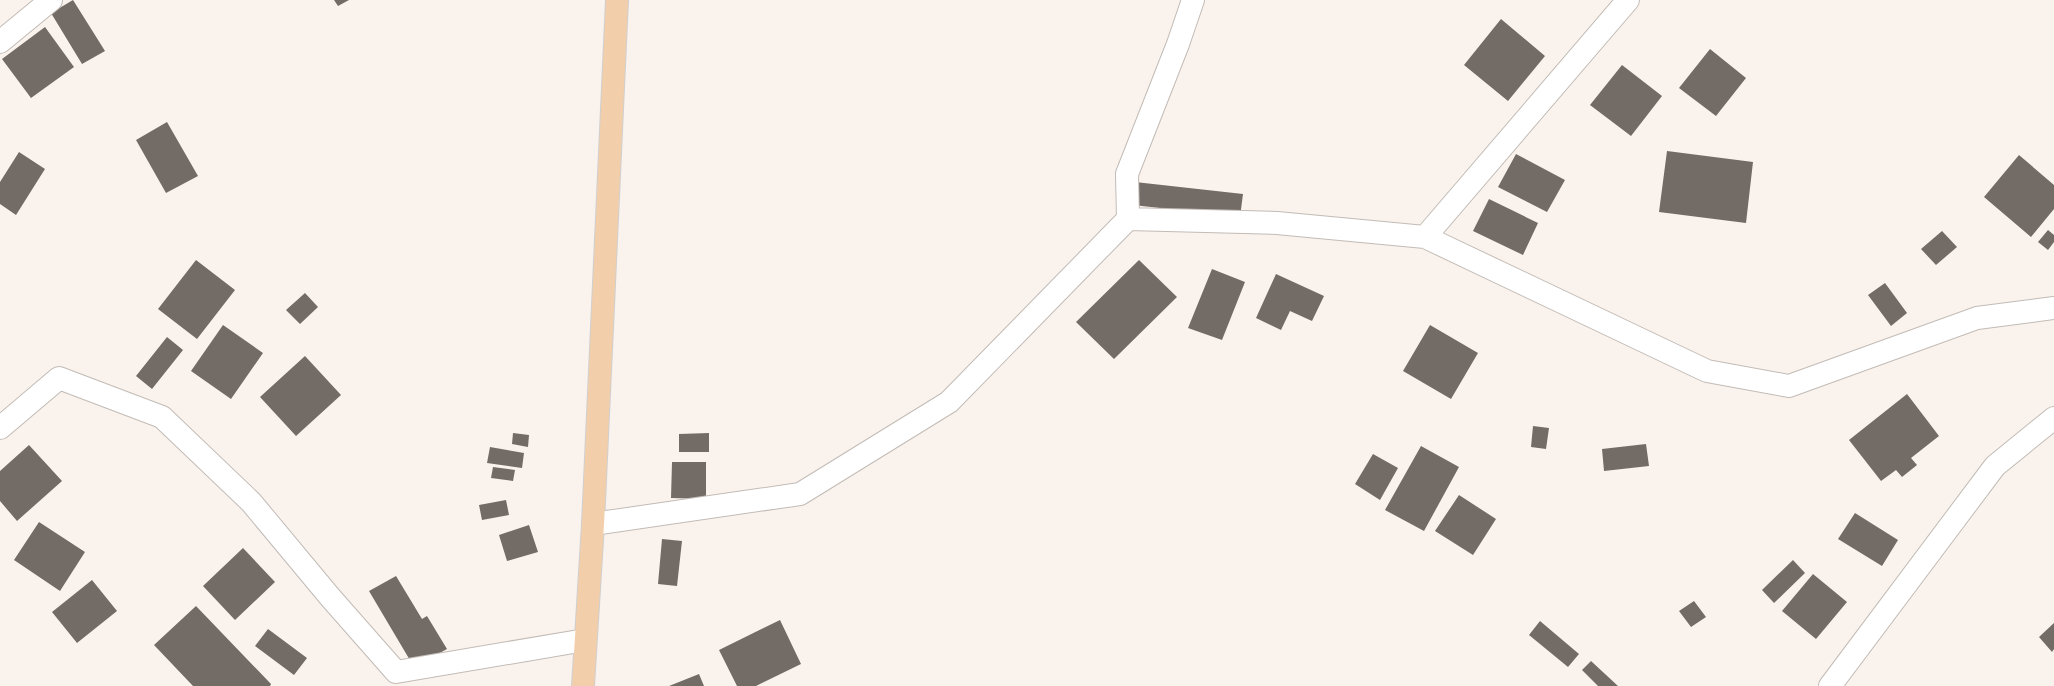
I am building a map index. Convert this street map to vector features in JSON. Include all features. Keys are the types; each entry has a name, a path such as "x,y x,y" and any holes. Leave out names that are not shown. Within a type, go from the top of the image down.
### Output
{"main road":[{"path":"583,686 593,524 617,0"}],"street":[{"path":"0,42 51,0"},
{"path":"593,524 800,494 949,402 1128,219 1127,174 1178,44 1193,0"},
{"path":"1424,238 1628,0"},
{"path":"1128,219 1277,223 1424,238 1707,372 1789,386 1977,318 2054,308"},
{"path":"0,428 59,378 162,417 251,502 330,597 393,679 585,640"},
{"path":"1830,686 1995,466 2054,418"}],"building":[{"path":"73,0 105,51 82,64 51,13"},
{"path":"334,0 349,0 338,6"},
{"path":"1501,19 1545,56 1508,101 1464,65"},
{"path":"45,27 74,67 31,98 2,59"},
{"path":"1710,49 1746,78 1716,116 1679,88"},
{"path":"1622,65 1662,96 1631,136 1590,105"},
{"path":"167,122 198,176 166,193 136,140"},
{"path":"1667,151 1753,162 1746,223 1659,212"},
{"path":"19,152 45,169 16,215 0,204 0,182"},
{"path":"1516,154 1565,180 1547,212 1498,187"},
{"path":"2019,155 2054,185 2054,209 2031,237 1984,197"},
{"path":"1135,182 1243,194 1240,217 1133,205"},
{"path":"1489,199 1538,223 1523,255 1473,231"},
{"path":"2048,230 2054,235 2054,242 2048,250 2038,242"},
{"path":"1942,231 1957,247 1936,265 1921,249"},
{"path":"196,260 235,290 197,339 158,309"},
{"path":"1139,260 1177,297 1114,359 1076,322"},
{"path":"1212,269 1245,282 1222,340 1188,328"},
{"path":"1276,274 1324,296 1312,321 1290,311 1281,330 1256,318"},
{"path":"1885,283 1907,313 1891,326 1868,295"},
{"path":"305,293 318,307 300,324 286,310"},
{"path":"223,325 263,353 231,399 191,371"},
{"path":"1430,325 1478,353 1451,399 1403,371"},
{"path":"167,337 183,350 152,389 136,376"},
{"path":"305,356 341,395 296,436 260,397"},
{"path":"1907,394 1939,436 1911,458 1917,465 1902,477 1896,470 1881,481 1849,440"},
{"path":"1533,426 1549,428 1546,449 1531,447"},
{"path":"513,433 529,435 528,447 512,444"},
{"path":"709,433 709,452 679,452 679,434"},
{"path":"1646,444 1649,466 1604,471 1602,449"},
{"path":"29,445 62,481 17,521 0,501 0,471"},
{"path":"1421,446 1459,467 1424,531 1385,510"},
{"path":"490,447 524,453 522,468 487,463"},
{"path":"1373,454 1398,468 1380,500 1355,484"},
{"path":"672,462 706,462 706,499 671,498"},
{"path":"493,467 515,470 513,481 491,478"},
{"path":"1459,495 1496,519 1473,555 1435,531"},
{"path":"506,500 509,515 482,520 479,505"},
{"path":"1855,513 1898,540 1882,566 1838,539"},
{"path":"39,522 85,552 60,591 14,560"},
{"path":"529,525 538,552 507,561 499,535"},
{"path":"662,539 682,541 677,586 658,584"},
{"path":"243,548 275,582 235,620 203,586"},
{"path":"1793,560 1805,573 1774,603 1762,590"},
{"path":"1813,574 1847,602 1816,639 1782,611"},
{"path":"396,576 422,619 427,616 447,649 414,667 369,591"},
{"path":"92,580 117,611 77,643 52,612"},
{"path":"1694,601 1706,617 1691,627 1679,611"},
{"path":"196,606 271,684 270,686 193,686 154,645"},
{"path":"780,620 801,664 756,686 737,686 719,650"},
{"path":"1540,621 1579,654 1568,667 1529,635"},
{"path":"2054,623 2054,649 2052,652 2039,637"},
{"path":"268,629 307,658 294,675 255,646"},
{"path":"1591,661 1618,686 1598,686 1582,670"},
{"path":"699,674 704,686 669,686"}]}
